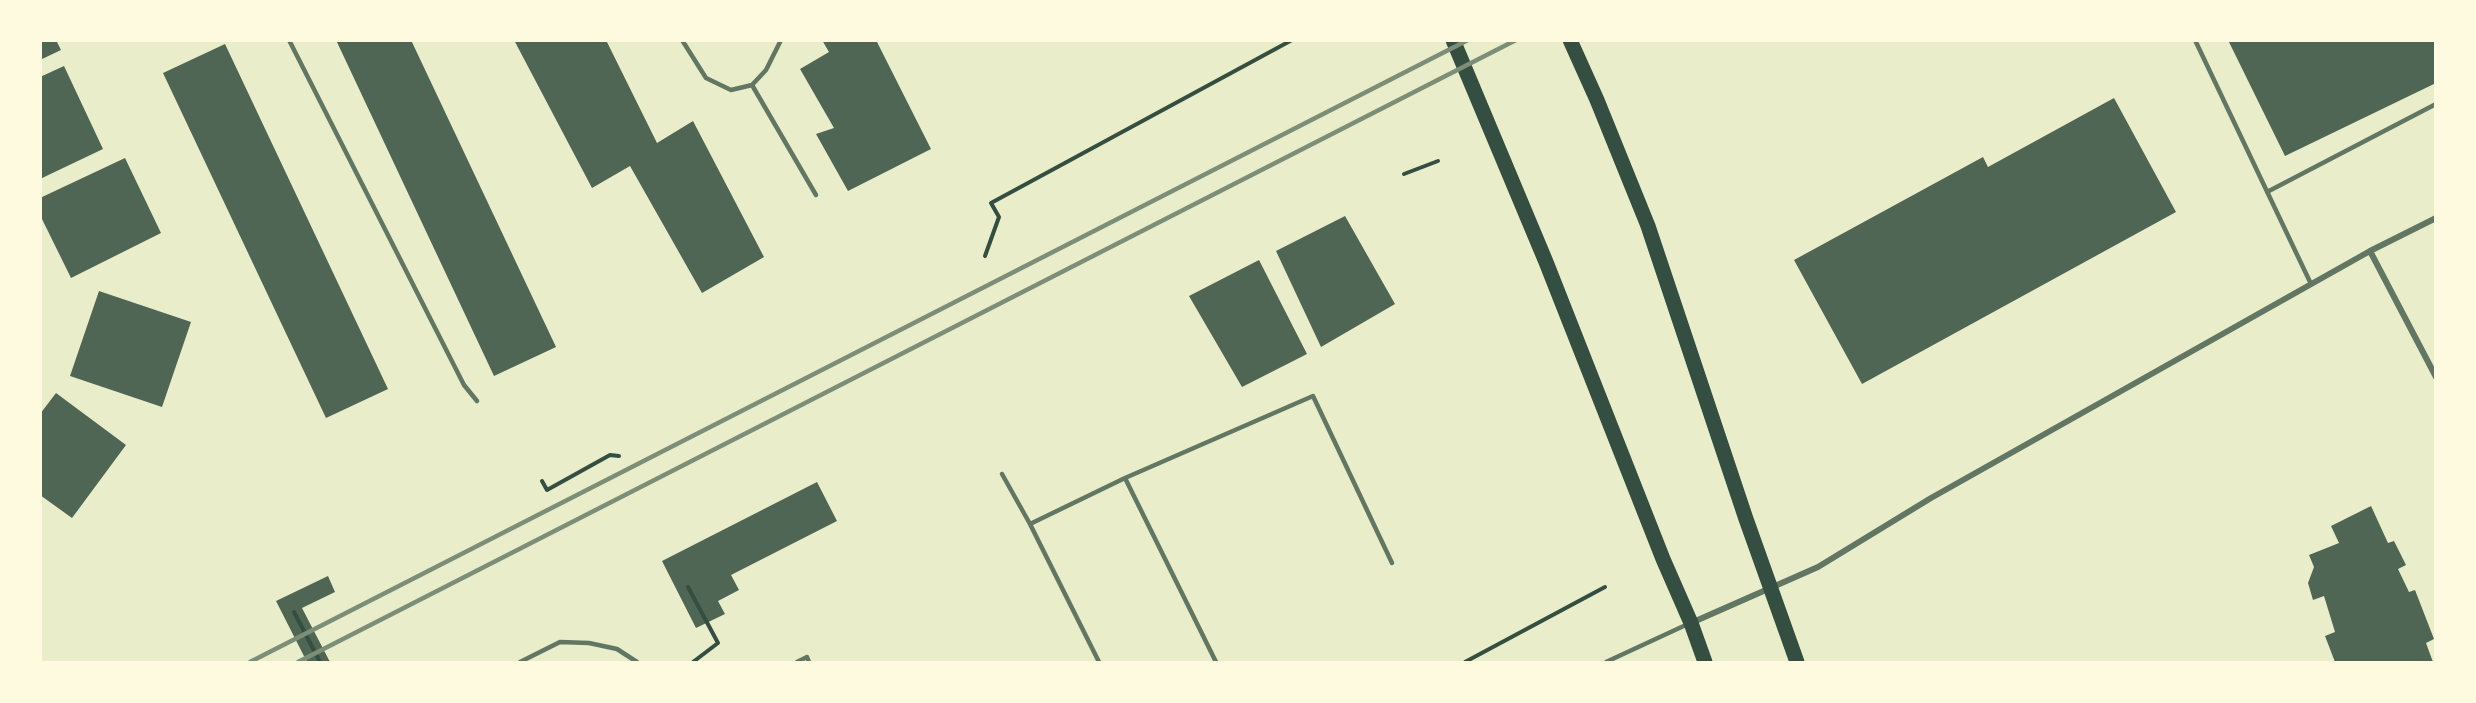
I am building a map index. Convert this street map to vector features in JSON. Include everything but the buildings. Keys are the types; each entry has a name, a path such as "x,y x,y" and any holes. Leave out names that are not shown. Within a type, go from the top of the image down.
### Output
{"main road":[{"path":"1453,40 1546,262 1705,663"},
{"path":"1570,40 1648,226 1797,663"}],"street":[{"path":"1691,623 1818,567 1931,498 2370,250 2436,218"},
{"path":"2370,250 2436,377"}],"lane":[{"path":"289,40 464,386 477,401"},
{"path":"682,40 706,78 731,90 752,85 766,70 781,40"},
{"path":"2195,40 2311,284"},
{"path":"752,85 816,195"},
{"path":"2266,192 2436,104"},
{"path":"1030,524 1125,478 1313,396 1392,563"},
{"path":"1002,474 1030,524 1099,663"},
{"path":"1125,478 1216,663"},
{"path":"1606,663 1691,623"},
{"path":"520,663 560,642 589,643 617,649 637,663"},
{"path":"797,663 807,657 809,663"}],"path":[{"path":"985,256 999,217 991,203 1292,40"},
{"path":"1404,174 1438,161"},
{"path":"542,481 547,490 610,455 618,456"},
{"path":"688,587 718,643 693,663"},
{"path":"1465,663 1605,587"},
{"path":"294,612 320,663"}],"railway":[{"path":"250,662 1468,40"},
{"path":"298,662 1516,40"}]}
